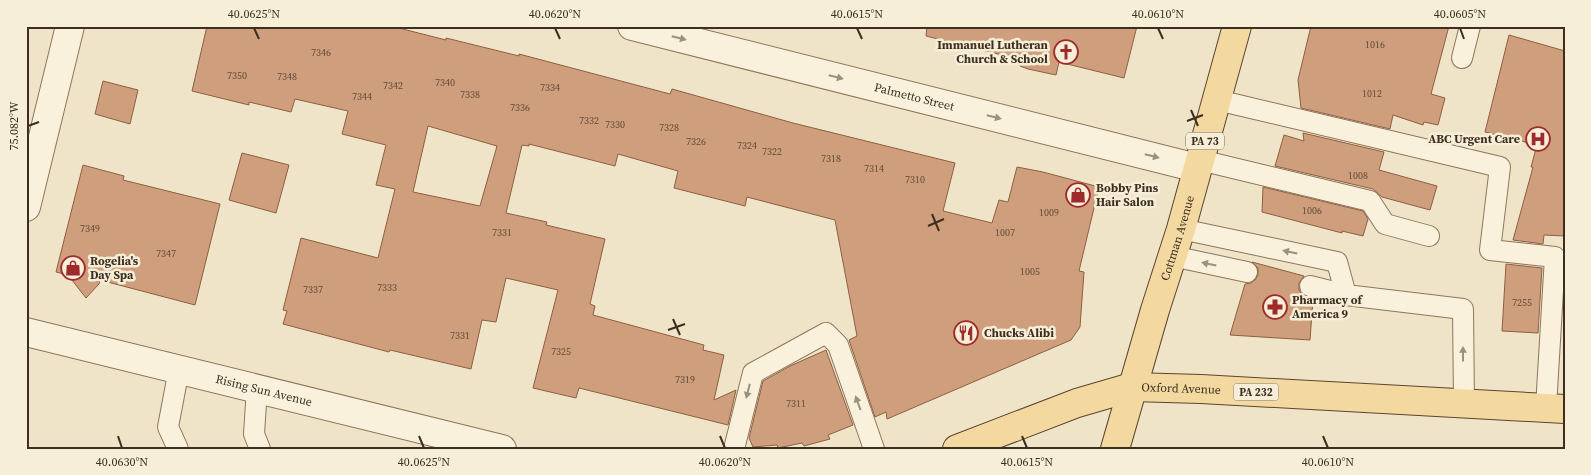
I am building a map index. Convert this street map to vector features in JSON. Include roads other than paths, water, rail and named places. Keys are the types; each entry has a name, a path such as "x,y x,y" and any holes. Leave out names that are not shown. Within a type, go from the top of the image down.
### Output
{"main road":[{"name":"Cottman Avenue","path":"1115,449 1132,387 1181,229 1237,26"},
{"name":"Oxford Avenue","path":"957,449 1076,403 1132,387 1556,408"}],"street":[{"path":"26,207 70,26"},
{"name":"Palmetto Street","path":"632,26 1199,164"},
{"name":"Rising Sun Avenue","path":"26,332 502,449"}],"lane":[{"path":"1462,58 1470,26"},
{"path":"1216,100 1500,167 1490,250 1555,257 1556,408"},
{"path":"1199,164 1370,202 1385,224 1429,236"},
{"path":"1181,229 1337,262 1346,295"},
{"path":"1172,256 1247,272"},
{"path":"1310,286 1346,295 1463,310 1464,403"},
{"path":"734,449 753,373 826,333 838,346 874,449"},
{"path":"178,449 168,427 179,369"},
{"path":"257,388 254,434 260,449"}],"place":[{"name":"Immanuel Lutheran Church & School","path":"1066,52"},
{"name":"ABC Urgent Care","path":"1538,139"},
{"name":"Bobby Pins Hair Salon","path":"1078,195"},
{"name":"Rogelia's Day Spa","path":"73,268"},
{"name":"Pharmacy of America 9","path":"1275,307"},
{"name":"Chucks Alibi","path":"966,333"}]}
